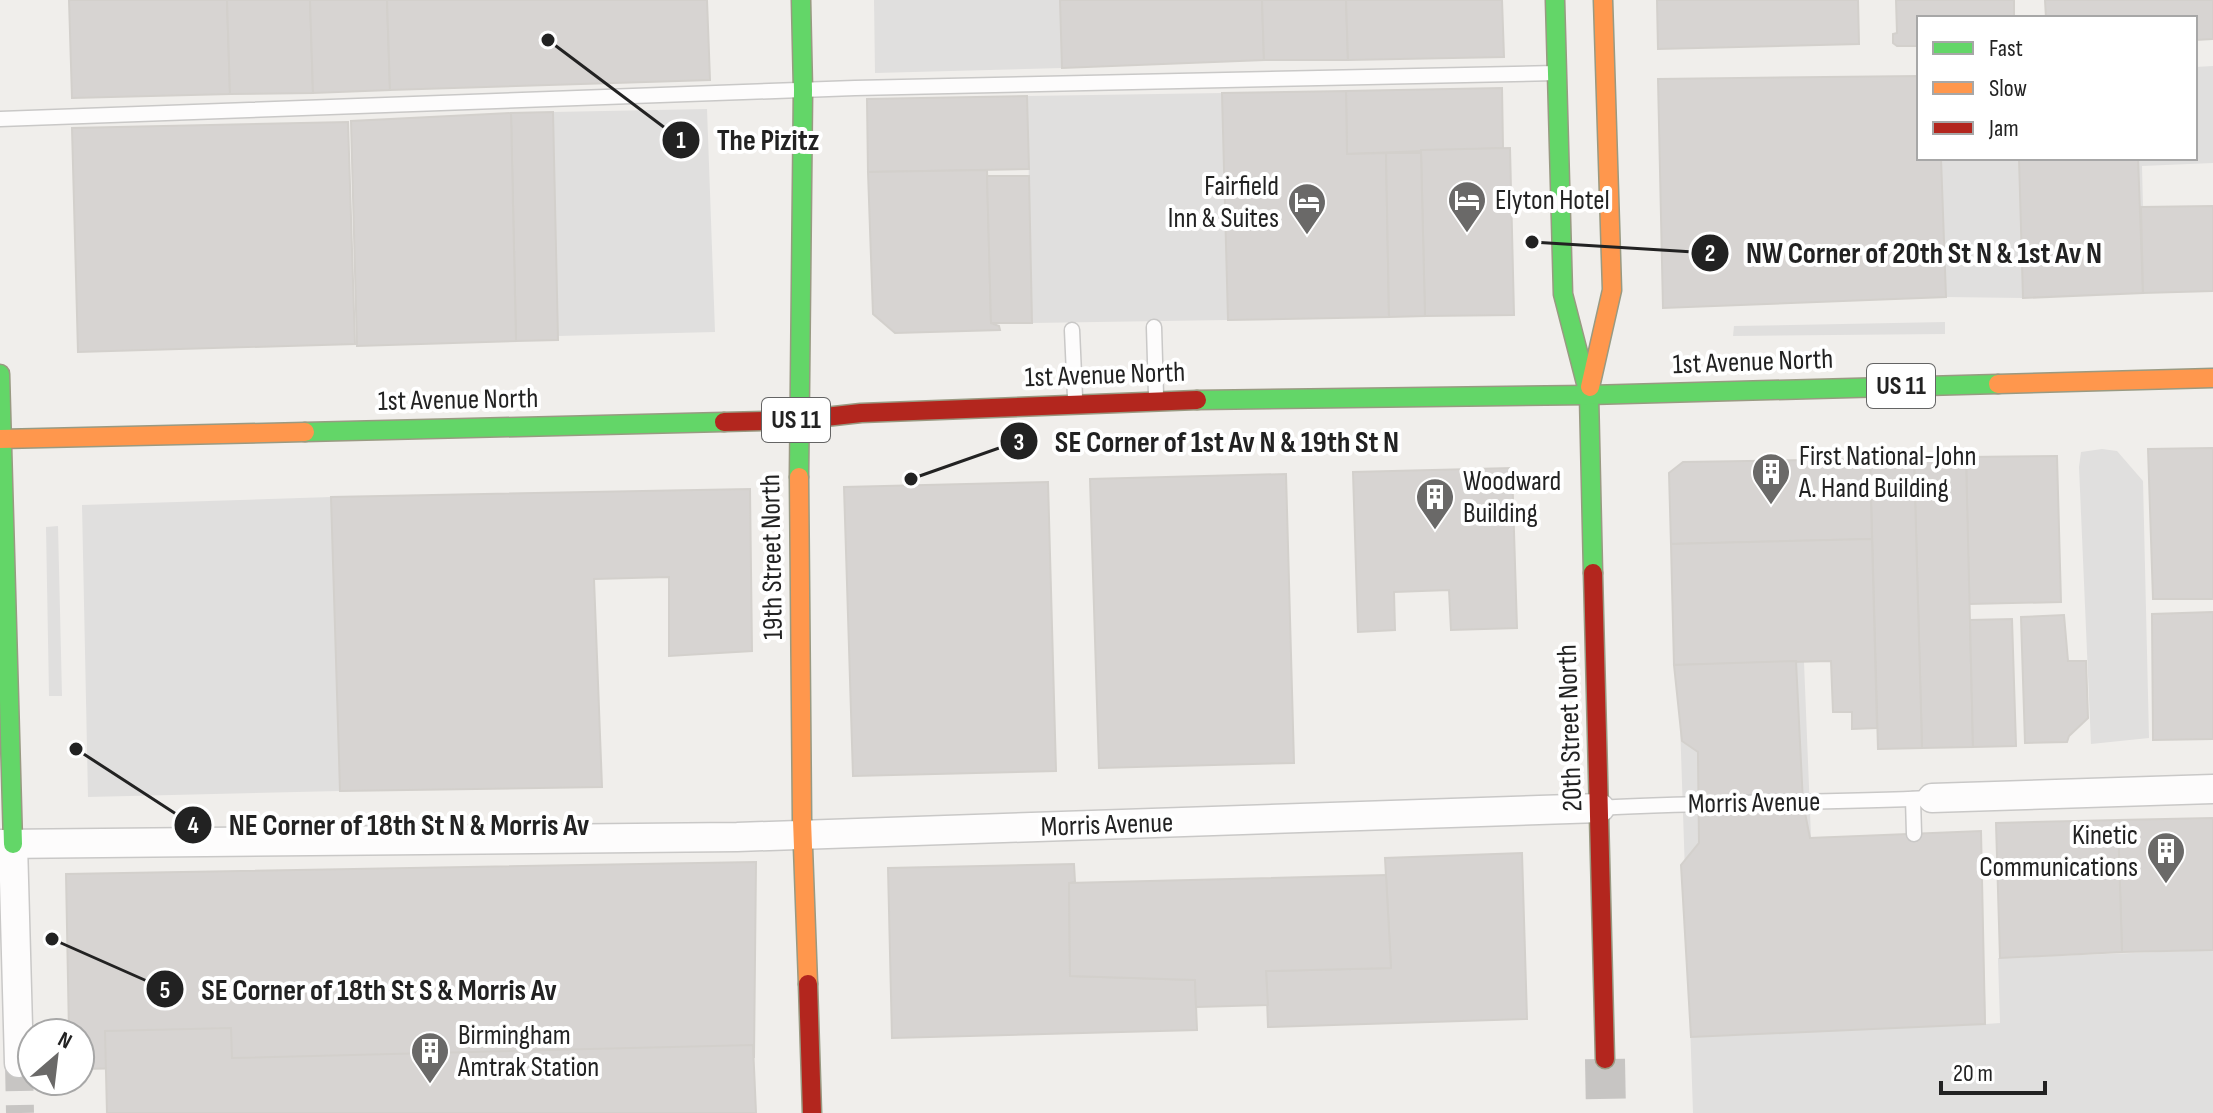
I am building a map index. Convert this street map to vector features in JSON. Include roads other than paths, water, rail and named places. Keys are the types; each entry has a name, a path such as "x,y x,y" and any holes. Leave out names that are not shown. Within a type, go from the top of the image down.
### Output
{"main road":[{"name":"19th Street North","path":"801,0 803,90 798,420 803,836 812,1113"},
{"name":"20th Street North","path":"1555,0 1563,294 1589,395 1605,1059"},
{"name":"20th Street North","path":"1589,395 1612,290 1603,0"},
{"path":"0,374 7,844"},
{"name":"1st Avenue North","path":"1,439 798,420 861,413 1156,400 1589,395 2213,378"}],"street":[{"name":"Morris Avenue","path":"1922,798 2213,789"},
{"name":"Morris Avenue","path":"7,844 803,836 1600,808"},
{"path":"7,844 16,1017"}],"lane":[{"path":"0,119 803,90 1557,73"},
{"path":"1154,327 1156,400"},
{"path":"1072,330 1075,405"},
{"path":"1914,834 1922,798"},
{"name":"Morris Avenue","path":"1600,808 1922,798"}],"tunnel":[{"path":"1605,1059 1606,1113"},
{"path":"20,1097 20,1113"}],"place":[{"name":"The Pizitz","path":"548,40"},
{"name":"Elyton Hotel","path":"1467,234"},
{"name":"Fairfield Inn & Suites","path":"1307,236"},
{"name":"NW Corner of 20th St N & 1st Av N","path":"1532,242"},
{"name":"SE Corner of 1st Av N & 19th St N","path":"911,479"},
{"name":"First National-John A. Hand Building","path":"1771,506"},
{"name":"Woodward Building","path":"1435,531"},
{"name":"NE Corner of 18th St N & Morris Av","path":"76,749"},
{"name":"Kinetic Communications","path":"2166,885"},
{"name":"SE Corner of 18th St S & Morris Av","path":"52,939"},
{"name":"Birmingham Amtrak Station","path":"430,1085"}]}
